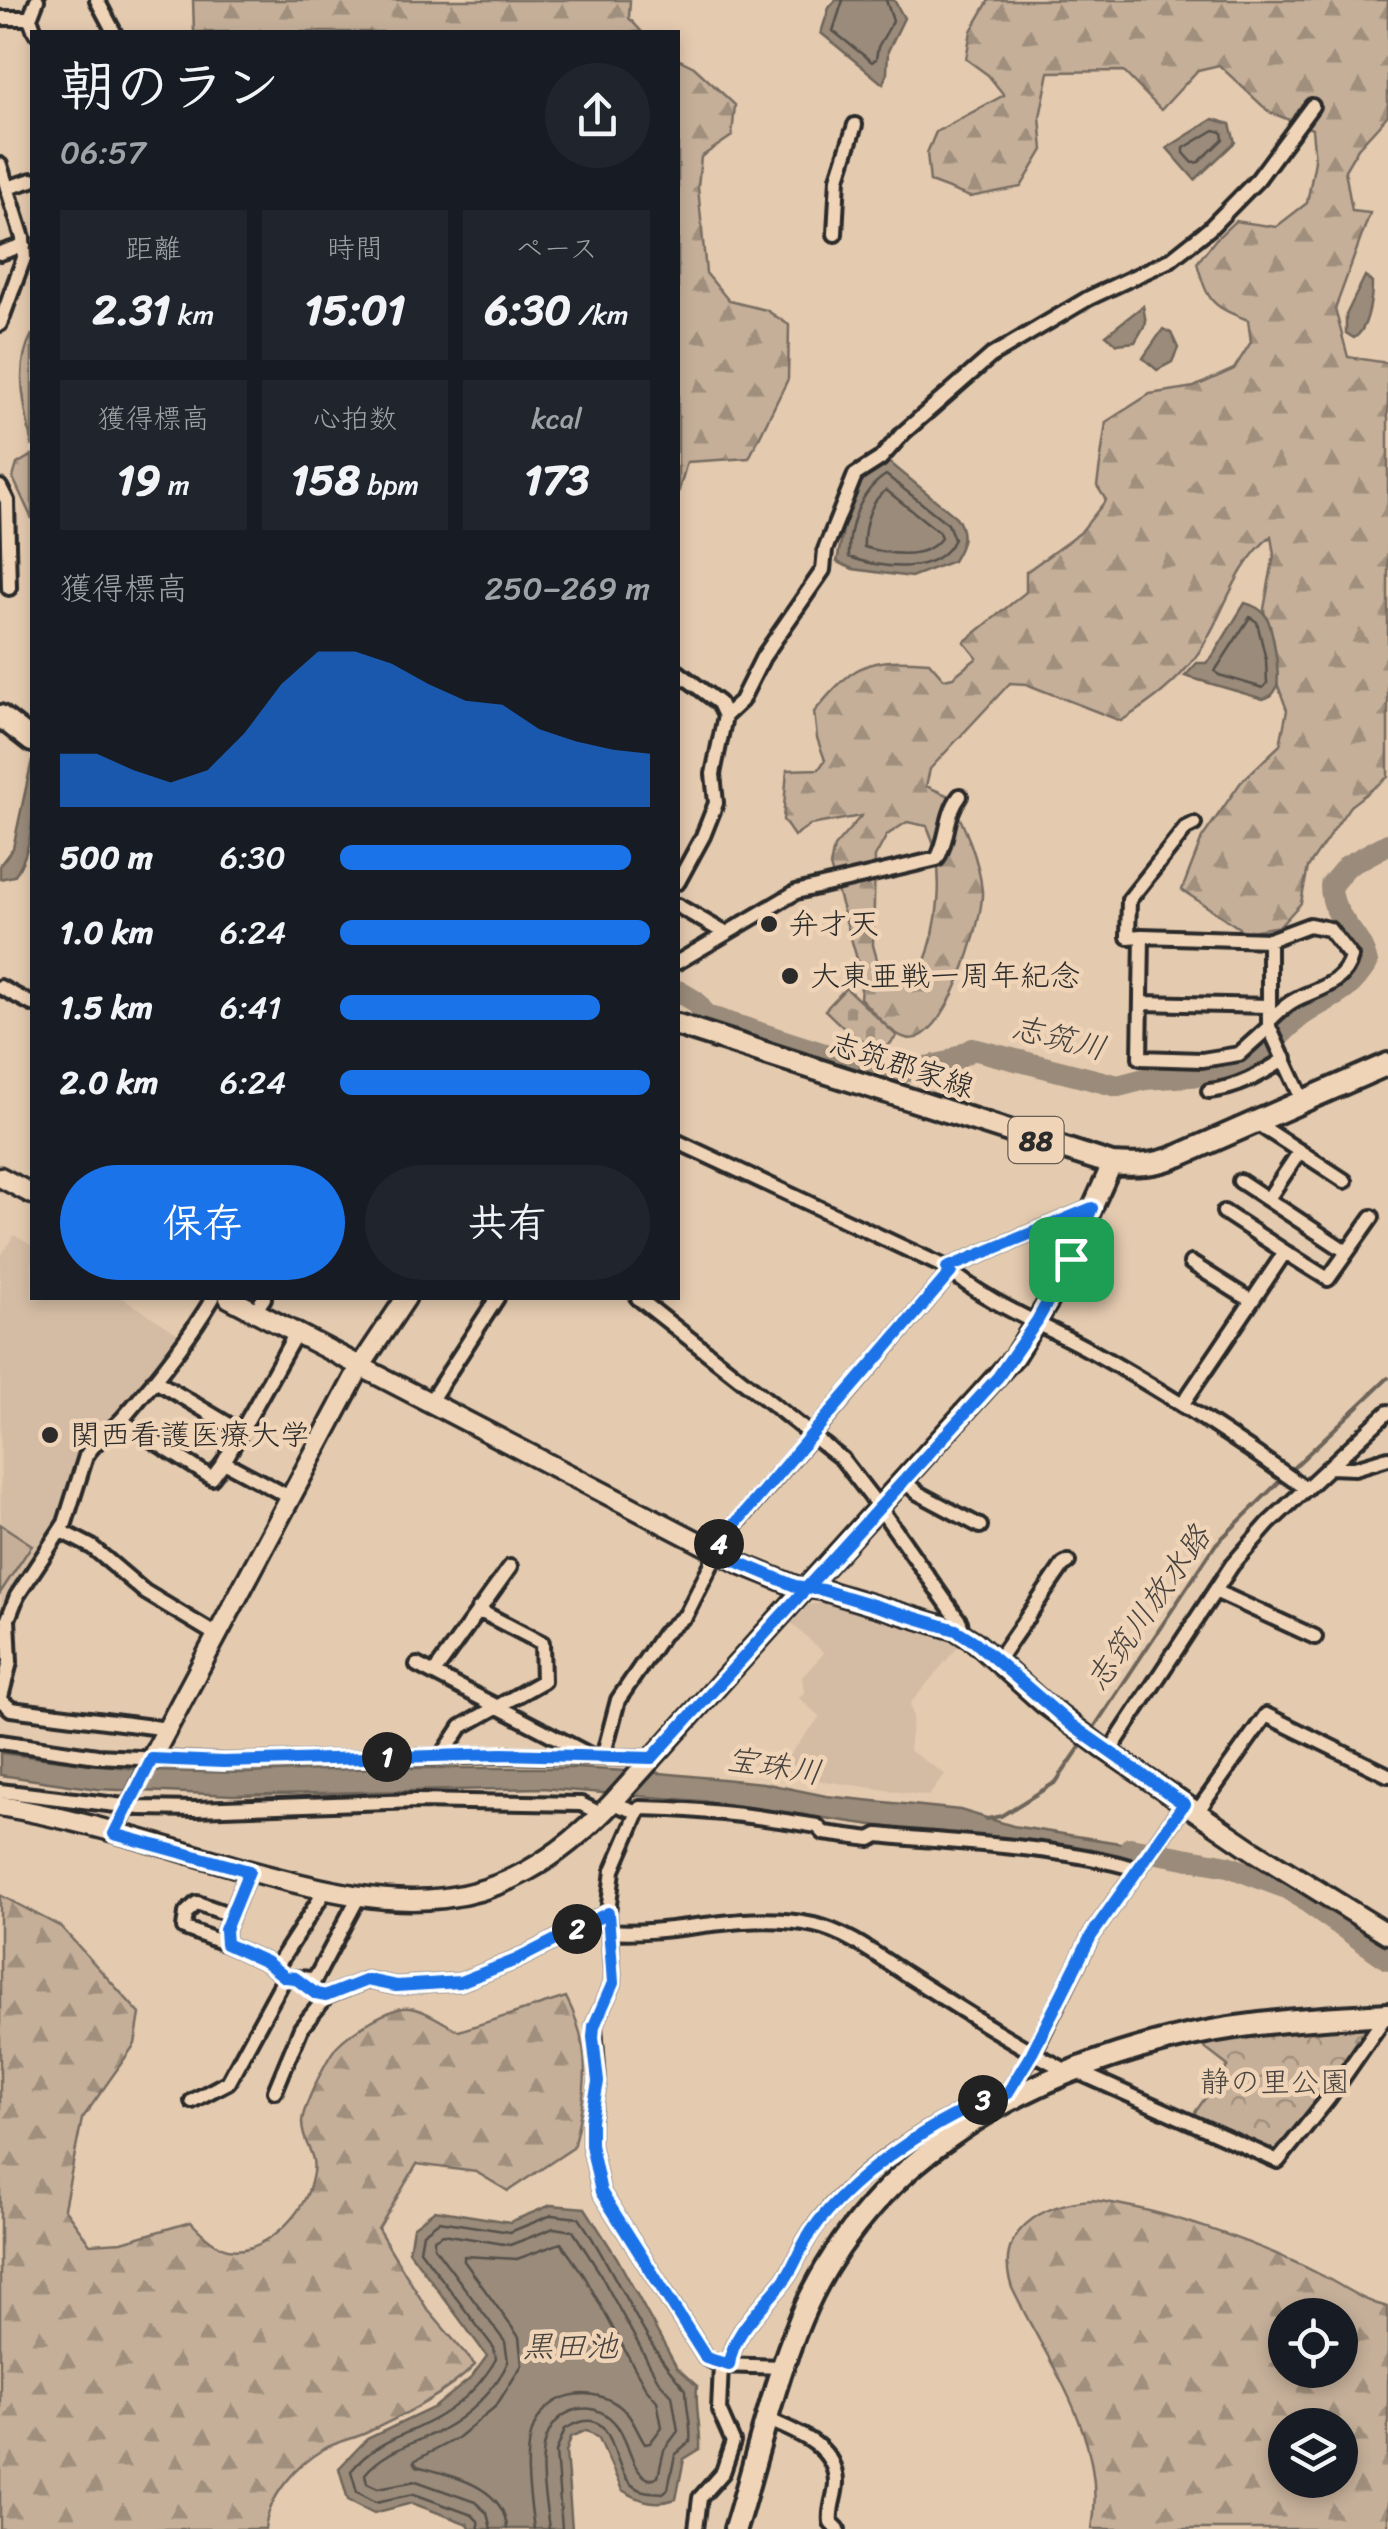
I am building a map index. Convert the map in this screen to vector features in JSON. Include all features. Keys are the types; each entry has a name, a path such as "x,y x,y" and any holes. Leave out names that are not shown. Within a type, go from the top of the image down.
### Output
{"main road":[{"path":"0,716 30,739"},
{"name":"志筑郡家線","path":"680,1026 1112,1164 1143,1166 1167,1160 1388,1064"},
{"path":"735,2529 800,2318 858,2218 891,2182 929,2150 1008,2098 1074,2072 1192,2035 1299,2020 1387,2014"}],"street":[{"path":"34,30 30,18 37,0"},
{"path":"98,0 113,30"},
{"path":"0,18 30,18"},
{"path":"725,716 741,701 764,657 823,570 825,550 855,475 880,459 903,433 991,356 1089,298 1170,260 1209,229 1258,180 1312,106"},
{"path":"835,234 838,178 855,125"},
{"path":"0,165 24,246 22,270 0,324"},
{"path":"7,188 30,181"},
{"path":"0,253 24,246"},
{"path":"0,487 7,501 9,588"},
{"path":"680,673 720,703 725,716 714,774 716,804 704,836 680,878"},
{"path":"680,961 796,892 937,860 948,816 960,796"},
{"path":"1142,936 1140,1058 1202,1060 1239,1054 1289,1004 1333,985 1351,962 1324,926 1309,925 1269,940 1142,936 1128,937 1128,900 1186,828 1194,824"},
{"path":"680,907 725,933"},
{"path":"1269,940 1270,1022 1304,1100"},
{"path":"0,987 30,1003"},
{"path":"1140,1003 1270,1022"},
{"path":"1208,1090 1228,1088 1258,1077 1282,1054"},
{"path":"1255,1122 1345,1182"},
{"path":"680,1143 949,1270 974,1289 1182,1405 1306,1489"},
{"path":"1268,1199 1300,1152"},
{"path":"0,1806 52,1816 326,1891 393,1902 436,1899 493,1886 546,1860 606,1809 648,1764 1006,1367 1071,1259 1112,1164"},
{"path":"0,1177 30,1193"},
{"path":"1240,1181 1347,1252"},
{"path":"599,1757 618,1700 663,1634 686,1615 715,1552 949,1270 1092,1208"},
{"path":"1224,1212 1328,1279 1372,1217"},
{"path":"1182,1405 1285,1252"},
{"path":"1191,1263 1250,1300"},
{"path":"168,1729 12,1709 0,1700 10,1662 8,1619 17,1596 60,1531 92,1446 122,1421 213,1300"},
{"path":"114,1834 360,1367 405,1300"},
{"path":"429,1403 496,1300"},
{"path":"641,1300 842,1459 960,1622 962,1634"},
{"path":"260,1304 296,1333 715,1552 766,1575 962,1634 1106,1751 1388,1934"},
{"path":"122,1421 212,1478 296,1333"},
{"path":"154,1380 241,1432"},
{"path":"1106,1751 1257,1535 1388,1412"},
{"path":"1330,1467 1355,1468 1388,1458"},
{"path":"224,1462 291,1498"},
{"path":"904,1480 918,1493 980,1526"},
{"path":"60,1531 92,1547 145,1592 218,1636"},
{"path":"997,1662 1068,1562"},
{"path":"434,1674 510,1567"},
{"path":"1215,1590 1315,1637"},
{"path":"442,1756 461,1727 543,1682 542,1642 478,1610"},
{"path":"417,1664 599,1757"},
{"path":"696,2529 700,2498 723,2472 733,2442 719,2410 730,2351 791,2272 805,2242 842,2196 921,2134 982,2101 1008,2098 1091,1936 1157,1842 1266,1715 1388,1775"},
{"path":"0,1742 151,1760 599,1757 648,1764"},
{"path":"0,1791 244,1810 416,1800 580,1804 638,1812"},
{"path":"784,2367 725,2365 706,2358 597,2181 591,2145 598,2082 594,2026 613,1983 608,1913 613,1870 640,1808 742,1814 816,1826 824,1834 871,1839 878,1835 1058,1853 1139,1867"},
{"path":"226,1944 225,1930 249,1871"},
{"path":"192,2102 228,2082 326,1891"},
{"path":"285,1974 315,1979 358,1898"},
{"path":"232,1916 197,1903 186,1913 184,1928 226,1944 326,1996"},
{"path":"276,2091 301,2028 326,1996 367,1980 396,1986 460,1982 516,1960 608,1913"},
{"path":"609,1931 653,1931 721,1921 815,1925 865,1949 1032,2053 1278,2161 1328,2099 1387,2014"},
{"path":"767,2420 812,2440 824,2452 836,2479 830,2522 838,2529"}],"shaded area":[{"name":"関西看護医療大学","path":"14,1235 30,1245 30,1300 126,1300 183,1337 113,1426 88,1443 61,1522 13,1591 1,1619 0,1257"},
{"path":"835,1601 944,1634 961,1643 910,1704 913,1716 909,1750 945,1774 929,1796 774,1774 820,1717 799,1698 804,1693 802,1677 824,1653 791,1623 807,1605"}],"green space":[{"path":"193,0 630,0 629,18 640,30 194,30"},
{"path":"989,0 1388,0 1388,115 1358,148 1345,170 1352,211 1370,213 1335,309 1348,357 1388,363 1388,777 1350,806 1308,867 1301,903 1280,926 1245,932 1182,890 1202,838 1241,782 1280,745 1287,710 1269,661 1264,609 1274,555 1271,536 1247,562 1197,655 1172,684 1143,707 1121,721 1026,684 1010,683 930,769 926,786 949,796 970,842 978,866 981,906 969,953 948,1004 921,1036 906,1038 888,1027 860,998 862,976 830,866 834,847 861,816 810,825 794,836 783,820 787,770 819,769 825,760 814,712 851,674 875,663 929,662 944,679 953,677 977,658 964,642 1026,592 1026,572 1080,533 1106,500 1097,486 1106,422 1150,394 1194,387 1234,369 1251,342 1248,320 1213,301 1197,263 1235,221 1276,227 1307,203 1315,161 1312,129 1269,112 1219,65 1198,70 1161,110 1123,71 1049,72 1040,117 1043,150 1021,187 970,197 930,182 927,153 936,132 1004,95 988,75 966,59 971,31","holes":["907,822 927,826 939,879 933,935 922,969 894,980 880,970 873,945 875,857 887,835"]},
{"path":"680,60 694,67 735,105 732,136 701,157 698,187 706,273 729,301 766,310 789,325 788,379 749,458 687,462 680,487"},
{"path":"30,339 30,436 22,376"},
{"path":"30,456 30,515 13,478 17,464"},
{"path":"846,988 897,1036 888,1046 861,1040 825,1010"},
{"path":"0,1524 32,1545 0,1593"},
{"path":"0,1895 61,1927 140,2014 135,2044 82,2119 64,2208 90,2244 122,2242 191,2222 213,2242 228,2249 253,2246 278,2232 297,2211 309,2189 314,2166 302,2123 316,2083 337,2046 382,2015 410,2008 459,2031 566,1997 575,2017 585,2072 573,2148 508,2191 476,2172 417,2164 378,2229 427,2309 475,2365 411,2411 314,2455 294,2472 278,2494 265,2529 0,2529"},
{"name":"静の里公園","path":"1370,2024 1373,2028 1282,2152 1274,2155 1191,2118 1228,2066 1198,2043 1255,2031"},
{"path":"1092,2200 1208,2228 1294,2262 1388,2307 1388,2529 1092,2529 1095,2495 1083,2433 1058,2374 1012,2288 1008,2268 1009,2251 1016,2236 1026,2224 1056,2207"}],"water":[{"path":"836,0 894,0 904,18 888,51 883,84 821,33 829,8"},
{"path":"1213,119 1230,124 1235,142 1195,180 1167,148"},
{"path":"1365,276 1372,283 1370,305 1363,328 1354,338 1346,333 1346,315"},
{"path":"1143,306 1146,323 1135,342 1117,344 1106,335"},
{"path":"1163,329 1171,333 1178,348 1172,362 1157,370 1143,358"},
{"path":"888,461 956,517 962,539 953,561 911,577 853,569 837,562 846,514 859,480"},
{"path":"1245,603 1264,613 1274,641 1276,689 1263,699 1185,676 1197,663 1206,663 1212,657"},
{"path":"30,769 27,850 14,876 0,879 0,865 13,848"},
{"name":"宝珠川","path":"0,1753 153,1771 576,1768 660,1773 960,1810 1013,1826 1144,1847 1135,1858 713,1802 542,1788 233,1795 97,1789 0,1775"},
{"name":"黒田池","path":"551,2205 585,2208 677,2368 697,2386 700,2449 684,2459 676,2499 648,2501 622,2490 599,2438 587,2430 571,2437 566,2452 572,2529 471,2529 468,2524 412,2503 374,2513 348,2500 339,2468 367,2439 435,2407 471,2378 487,2356 409,2251 413,2227 435,2210 510,2222"}],"waterway":[{"name":"志筑川","path":"680,992 695,1001 707,1016 890,1075 949,1062 973,1049 1118,1086 1145,1079 1234,1073 1252,1064 1301,1016 1344,990 1359,975 1367,963 1336,907 1331,885 1347,866 1388,844"},
{"name":"志筑川放水路","path":"1290,1471 1388,1378"},
{"name":"志筑川放水路","path":"1091,1732 1216,1544 1283,1478"},
{"name":"志筑川放水路","path":"987,1819 1001,1816 1056,1782 1085,1740"},
{"name":"宝珠川","path":"1130,1848 1228,1866 1289,1889 1388,1959"}],"place":[{"name":"弁才天","path":"769,924"},
{"name":"大東亜戦一周年紀念","path":"790,976"},
{"name":"関西看護医療大学","path":"50,1435"}],"route":[{"path":"1071,1259 1014,1358 998,1377 904,1480 806,1588 652,1758 502,1754 223,1762 152,1759 114,1834 249,1871 225,1930 226,1944 326,1996 367,1980 396,1986 460,1982 516,1960 608,1913 614,1977 594,2026 598,2082 591,2120 593,2164 601,2192 706,2358 720,2365 729,2365 730,2351 791,2272 805,2242 842,2196 921,2134 982,2101 1007,2094 1091,1936 1184,1804 1043,1704 975,1642 956,1630 823,1590 806,1588 795,1586 712,1551 951,1272 947,1268 1092,1208 1071,1259"}]}
